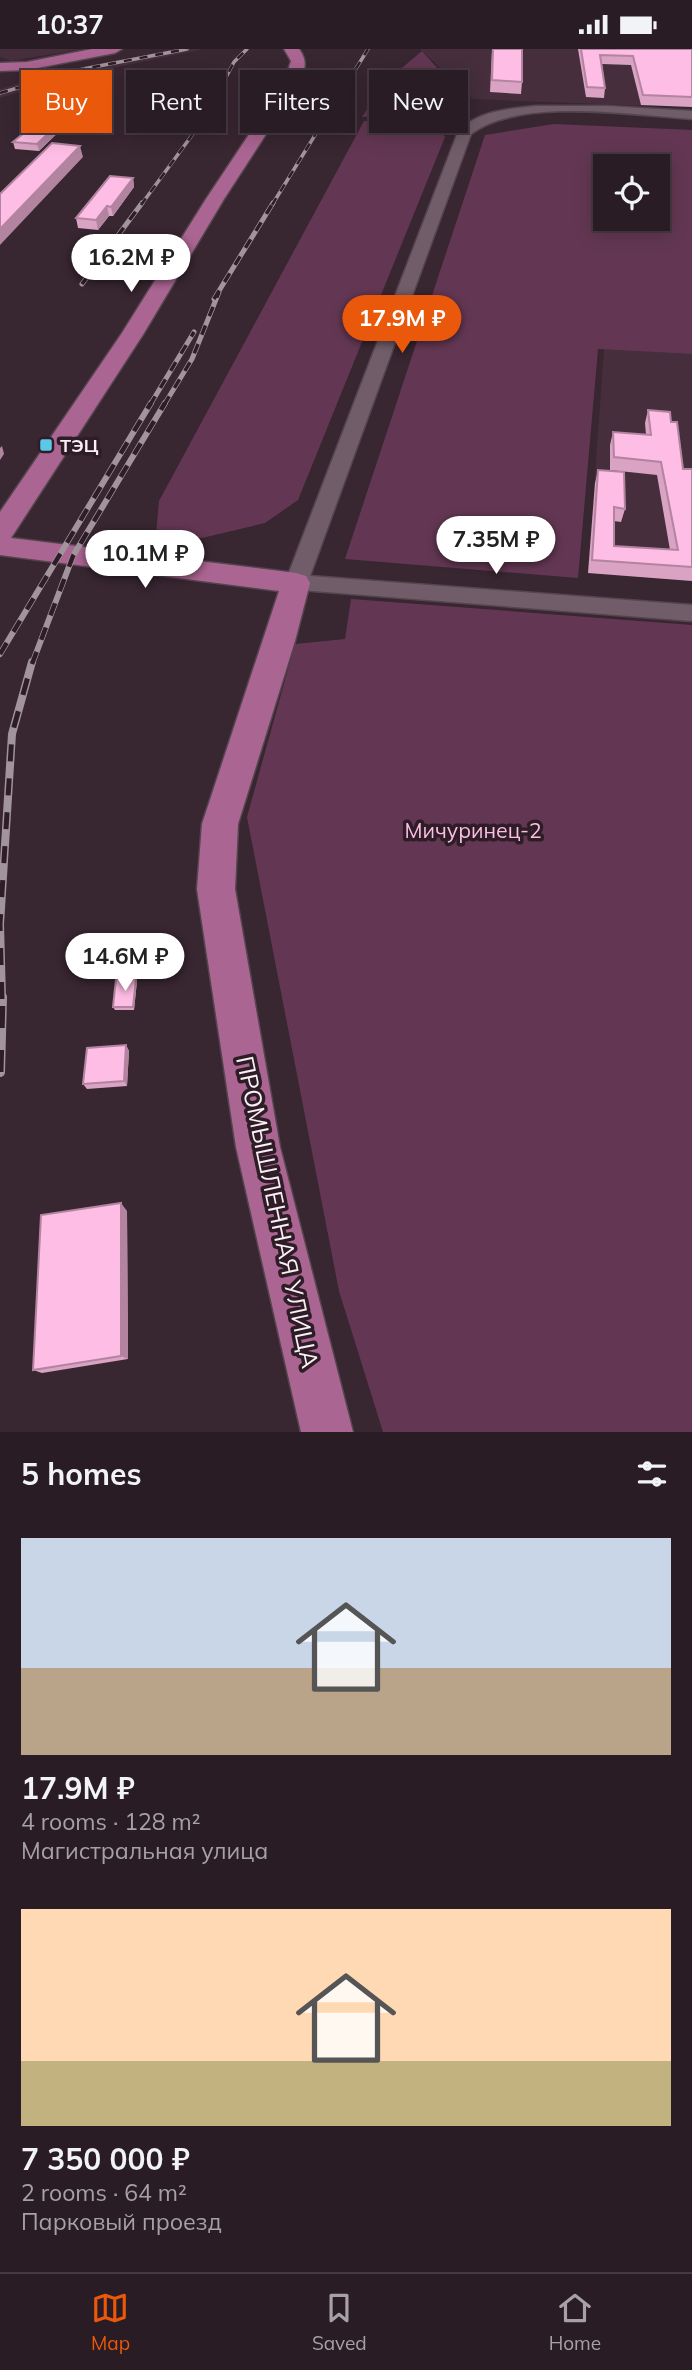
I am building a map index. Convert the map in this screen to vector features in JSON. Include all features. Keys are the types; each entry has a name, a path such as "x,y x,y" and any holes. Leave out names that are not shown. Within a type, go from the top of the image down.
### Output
{"main road":[{"path":"0,67 27,66 115,49"},
{"path":"0,533 133,333 215,199 292,82 299,64 296,53 291,49"},
{"path":"0,546 296,583"},
{"name":"ПРОМЫШЛЕННАЯ УЛИЦА","path":"296,583 280,641 220,824 216,889 258,1147 327,1432"}],"street":[{"path":"692,114 521,109 471,123 465,132 296,583 692,613"},
{"path":"498,114 692,120"}],"shaded area":[{"path":"0,49 83,49 11,61 0,57"},
{"path":"182,49 204,49 103,70 76,70"},
{"path":"420,49 651,49 649,106 473,99 468,94 468,70 442,70"},
{"path":"21,83 21,92 0,98 0,89"},
{"path":"604,349 692,354 692,581 588,573"}],"green space":[{"path":"422,51 439,70 399,70"},
{"path":"369,106 369,117 362,117"},
{"path":"364,121 369,121 369,133 442,133 445,137 298,500 265,523 202,538 156,535 159,501"},
{"path":"554,124 692,130 692,354 598,349 578,578 345,559 485,135"},
{"name":"Мичуринец-2","path":"351,599 692,625 692,1432 383,1432 339,1291 247,817 295,644 345,639"}],"building":[{"path":"493,49 522,49 522,82 492,80"},
{"path":"581,49 692,49 692,97 643,95 633,56 600,55 605,88 587,87"},
{"path":"24,133 49,133 37,144 13,142"},
{"path":"52,143 80,146 0,229 0,194"},
{"path":"110,176 133,178 111,207 107,206 96,220 76,218"},
{"path":"648,410 670,412 671,422 677,422 683,469 692,469 692,567 592,560 598,470 624,472 625,509 614,507 614,546 678,550 661,462 614,457 613,432 651,435"},
{"path":"136,978 133,1007 113,1007 116,979"},
{"path":"126,1045 124,1081 83,1084 87,1048"},
{"path":"121,1203 121,1356 33,1370 41,1215"}],"railway":[{"path":"0,93 83,69 187,49"},
{"path":"141,205 206,116 234,62 247,49"},
{"path":"272,205 368,49"},
{"path":"82,284 142,203"},
{"path":"214,299 273,203"},
{"path":"164,405 192,359 219,292"},
{"path":"150,405 194,332"},
{"path":"0,654 151,403"},
{"path":"32,664 73,556 165,403"},
{"path":"2,998 0,924 12,734 32,662"},
{"path":"0,1072 2,998"}],"place":[{"name":"ТЭЦ","path":"46,445"}]}
